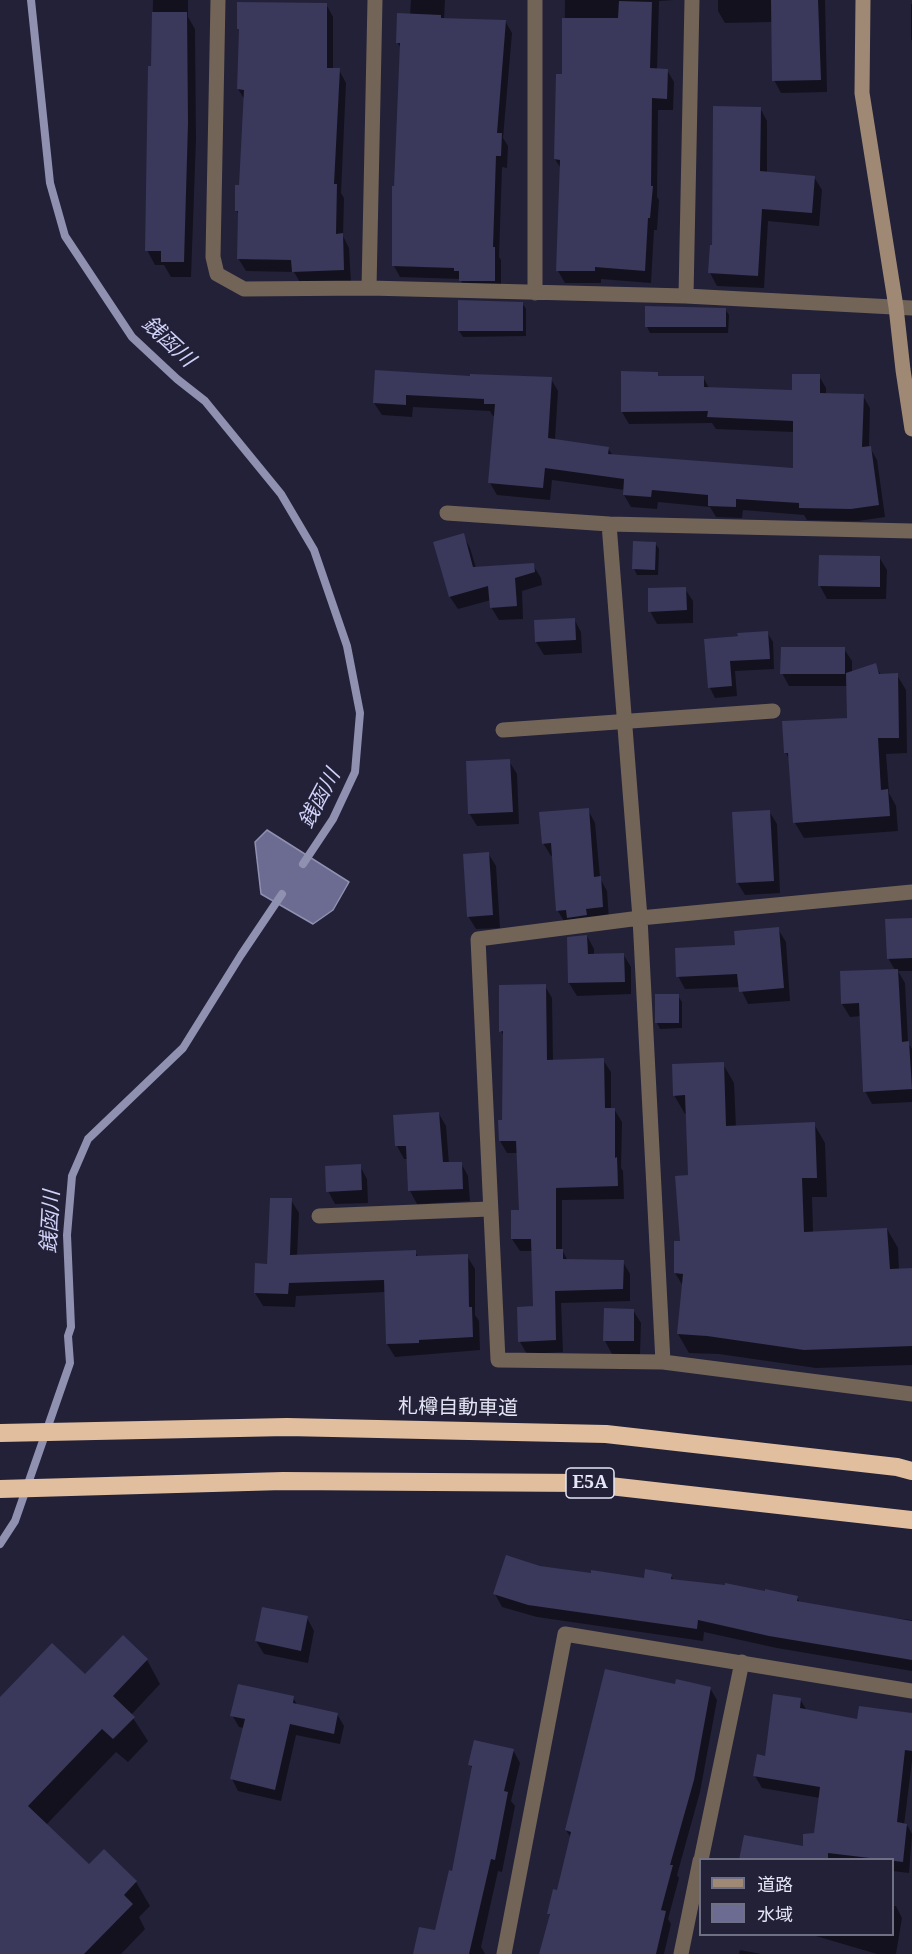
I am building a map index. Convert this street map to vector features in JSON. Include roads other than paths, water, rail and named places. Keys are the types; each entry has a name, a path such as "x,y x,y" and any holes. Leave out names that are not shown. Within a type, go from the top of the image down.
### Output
{"highway":[{"name":"札樽自動車道","path":"0,1433 287,1427 606,1434 905,1469"},
{"name":"E5A","path":"0,1489 283,1481 583,1483 904,1518"}],"street":[{"path":"218,0 213,257 217,274 244,289 369,288 686,296 912,308"},
{"path":"369,288 375,0"},
{"path":"535,293 536,0"},
{"path":"686,296 692,0"},
{"path":"863,0 862,93 907,370 912,429"},
{"path":"447,513 609,524 912,531"},
{"path":"609,524 640,918 663,1362"},
{"path":"503,730 773,711"},
{"path":"912,892 640,918 478,939 489,1209 498,1360 663,1362 912,1394"},
{"path":"320,1216 489,1209"},
{"path":"504,1954 565,1634 912,1691"},
{"path":"701,1858 742,1662"},
{"path":"681,1954 699,1869"}],"water":[{"path":"267,830 349,882 333,910 313,924 261,894 255,842"}],"waterway":[{"name":"銭函川","path":"31,0 50,183 65,236 132,337 177,379 205,401 281,494 314,550 347,646 360,713 355,772 333,819 303,864"},
{"name":"銭函川","path":"0,1544 15,1521 70,1363 68,1336 71,1327 67,1235 72,1176 88,1139 183,1048 282,894"}]}
